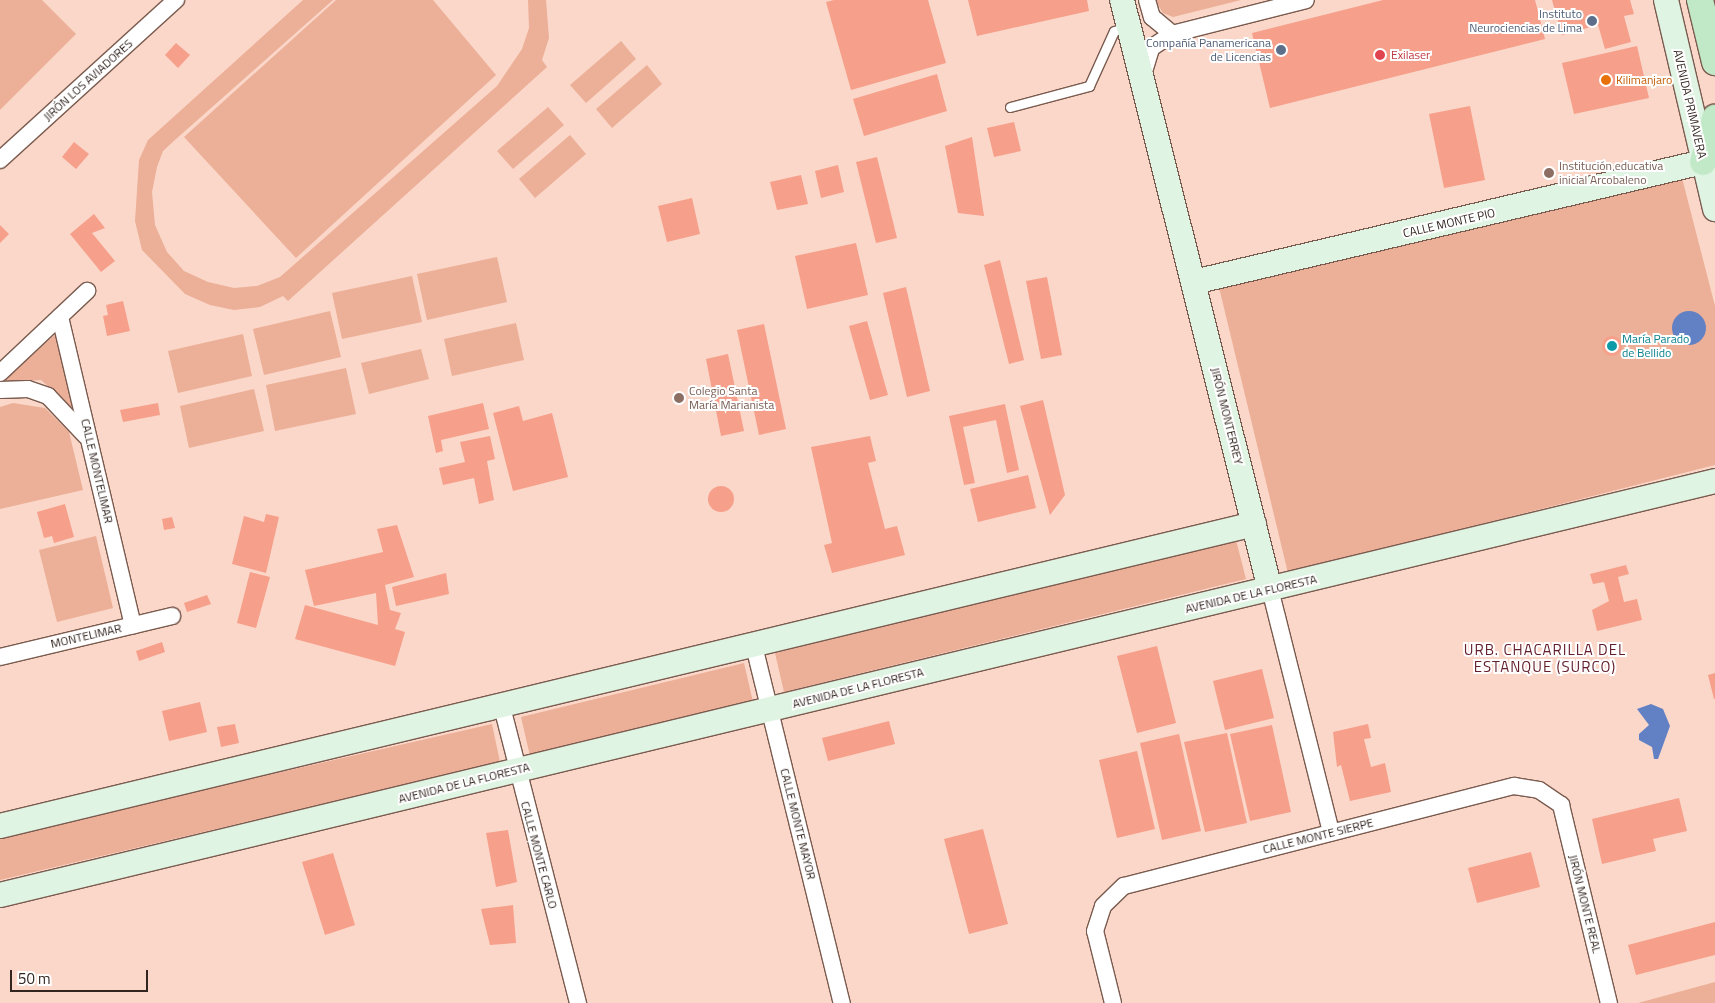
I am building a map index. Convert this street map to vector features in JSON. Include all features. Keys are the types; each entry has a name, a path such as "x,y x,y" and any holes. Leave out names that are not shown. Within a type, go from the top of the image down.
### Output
{"main road":[{"path":"1700,0 1715,62"},
{"path":"1703,162 1715,118"}],"street":[{"name":"JIRÓN LOS AVIADORES","path":"0,160 176,0"},
{"name":"JIRÓN MONTERREY","path":"1122,0 1331,832"},
{"path":"1146,0 1152,17 1172,34"},
{"path":"1142,77 1150,48 1172,34 1306,0"},
{"name":"AVENIDA PRIMAVERA","path":"1666,0 1715,208"},
{"name":"CALLE MONTE PIO","path":"1194,282 1703,162"},
{"path":"0,373 87,291"},
{"name":"CALLE MONTELIMAR","path":"60,317 133,625"},
{"path":"0,390 28,389 48,396 70,414 90,442"},
{"name":"AVENIDA DE LA FLORESTA","path":"0,894 1715,481"},
{"path":"0,826 502,707 1254,524"},
{"name":"MONTELIMAR","path":"0,657 172,616"},
{"name":"CALLE MONTE MAYOR","path":"754,646 842,1003"},
{"name":"CALLE MONTE CARLO","path":"502,707 578,1003"},
{"name":"CALLE MONTE SIERPE","path":"1112,1003 1095,931 1103,906 1124,886 1514,786 1538,790 1561,806"},
{"name":"JIRÓN MONTE REAL","path":"1561,806 1609,1003"}],"lane":[{"path":"1010,106 1089,86 1114,31 1128,27"}],"shaded area":[{"path":"0,0 42,0 76,34 0,110"},
{"path":"303,0 333,0 163,151 157,167 152,192 155,225 167,252 184,271 208,282 234,288 257,286 280,277 497,86 522,49 529,28 528,0 546,0 549,38 542,60 547,67 288,301 283,296 260,307 234,310 210,305 185,294 142,250 135,221 139,160 148,140"},
{"path":"336,0 433,0 496,75 296,258 184,137"},
{"path":"1155,0 1241,0 1173,17 1163,13"},
{"path":"621,41 636,59 586,103 570,85"},
{"path":"647,65 662,84 612,128 596,109"},
{"path":"548,107 564,125 513,169 497,151"},
{"path":"570,135 586,154 535,198 519,179"},
{"path":"1682,178 1715,306 1715,465 1288,573 1217,279"},
{"path":"497,257 507,302 427,320 417,274"},
{"path":"412,276 422,322 342,339 332,293"},
{"path":"330,311 341,357 264,375 253,329"},
{"path":"516,323 524,360 452,376 444,339"},
{"path":"58,332 78,413 41,380 0,383"},
{"path":"243,334 252,376 178,393 168,351"},
{"path":"421,349 429,379 369,394 361,363"},
{"path":"346,368 356,414 275,431 266,385"},
{"path":"254,389 264,431 189,448 180,406"},
{"path":"13,403 45,408 69,432 83,490 0,509 0,407"},
{"path":"96,536 113,608 57,622 39,550"},
{"path":"1236,540 1246,579 784,692 775,653"},
{"path":"744,663 753,702 530,756 521,717"},
{"path":"492,724 500,762 0,880 0,836"},
{"path":"1715,982 1715,1003 1638,1003"}],"water":[{"path":"1689,311 1701,316 1706,328 1701,340 1689,345 1677,340 1672,328 1677,316"},
{"path":"1651,704 1663,709 1670,726 1658,759 1654,759 1652,747 1639,740 1639,734 1649,725 1637,709"}],"building":[{"path":"834,0 928,0 946,63 851,90 826,2"},
{"path":"968,0 1087,0 1089,11 977,36"},
{"path":"1383,0 1535,0 1545,39 1270,108 1252,33"},
{"name":"Instituto Neurociencias de Lima","path":"1552,0 1630,0 1634,14 1624,16 1631,42 1605,49 1598,25 1562,35"},
{"path":"176,43 190,55 178,68 165,55"},
{"name":"Kilimanjaro","path":"1637,46 1649,98 1574,114 1562,63"},
{"path":"937,74 947,111 864,136 853,99"},
{"path":"1470,106 1485,180 1444,188 1429,114"},
{"path":"1014,122 1021,151 994,157 987,128"},
{"path":"972,137 984,216 958,213 945,146"},
{"path":"74,142 89,154 76,169 62,157"},
{"path":"877,157 897,238 876,243 856,162"},
{"path":"838,165 844,192 821,198 815,171"},
{"path":"801,175 808,204 777,210 770,182"},
{"path":"692,198 700,234 667,242 658,206"},
{"path":"94,214 105,228 92,233 115,261 101,272 70,234"},
{"path":"0,225 9,234 0,243"},
{"path":"856,243 868,295 807,309 795,256"},
{"path":"1000,260 1024,360 1009,364 984,265"},
{"path":"1047,277 1062,355 1041,359 1026,281"},
{"path":"906,287 930,391 907,397 883,293"},
{"path":"123,301 130,331 107,336 103,316 108,315 106,305"},
{"path":"867,321 888,395 870,400 849,326"},
{"path":"764,324 786,429 759,435 737,330"},
{"name":"María Parado de Bellido","path":"1608,336 1616,336 1622,342 1622,350 1616,356 1608,356 1602,350 1602,342"},
{"path":"728,354 744,431 721,436 706,359"},
{"path":"1043,400 1065,495 1050,515 1020,406"},
{"path":"158,403 160,415 123,422 120,410"},
{"path":"483,403 489,429 441,440 443,451 436,453 428,416"},
{"path":"1005,404 1019,470 1007,473 996,420 963,427 975,483 964,485 949,416"},
{"path":"519,406 523,421 552,413 568,477 513,491 493,413"},
{"path":"490,436 495,459 487,461 494,500 479,504 474,478 443,485 439,468 465,462 460,442"},
{"path":"870,436 876,461 868,463 885,529 897,526 905,555 832,573 824,545 832,543 811,447"},
{"path":"1028,475 1036,508 978,522 970,489"},
{"path":"721,486 730,490 734,499 730,508 721,512 712,508 708,499 712,490"},
{"path":"65,504 74,537 54,543 52,536 44,538 37,512"},
{"path":"266,514 279,517 266,573 232,564 244,516 264,522"},
{"path":"172,517 175,528 164,530 162,519"},
{"path":"397,525 414,577 385,585 390,610 401,613 395,629 405,632 395,666 295,639 305,605 378,625 376,593 314,606 305,570 383,552 377,529"},
{"path":"1626,565 1629,574 1618,577 1624,602 1637,599 1642,620 1597,631 1592,610 1609,601 1604,582 1593,584 1590,574"},
{"path":"250,572 270,577 256,628 237,623"},
{"path":"446,573 449,594 396,606 392,587"},
{"path":"207,595 211,604 187,612 184,603"},
{"path":"162,642 165,652 139,661 136,651"},
{"path":"1157,646 1176,723 1137,733 1117,656"},
{"path":"1262,669 1274,718 1225,730 1213,681"},
{"path":"1715,673 1715,699 1714,699 1708,675"},
{"path":"200,702 207,732 169,741 162,711"},
{"path":"889,721 895,744 828,761 822,738"},
{"path":"235,724 239,743 221,747 217,727"},
{"path":"1368,724 1371,738 1364,739 1371,767 1385,763 1391,792 1350,801 1341,765 1337,767 1333,732"},
{"path":"1272,725 1291,812 1250,821 1230,734"},
{"path":"1227,733 1247,823 1205,832 1184,742"},
{"path":"1179,734 1201,831 1162,840 1140,743"},
{"path":"1137,751 1155,829 1117,838 1099,760"},
{"path":"1679,798 1687,831 1653,839 1656,851 1602,864 1592,819"},
{"path":"983,829 1008,924 969,934 944,839"},
{"path":"508,830 517,882 496,887 486,833"},
{"path":"1531,852 1540,887 1477,903 1468,868"},
{"path":"333,853 355,925 325,935 302,862"},
{"path":"513,905 516,943 490,945 481,909"},
{"path":"1715,922 1715,955 1636,975 1628,945"}],"place":[{"name":"Instituto Neurociencias de Lima","path":"1592,21"},
{"name":"Compañía Panamericana de Licencias","path":"1281,50"},
{"name":"Exilaser","path":"1380,55"},
{"name":"Kilimanjaro","path":"1606,80"},
{"name":"Institución educativa inicial Arcobaleno","path":"1549,173"},
{"name":"María Parado de Bellido","path":"1612,346"},
{"name":"Colegio Santa María Marianista","path":"679,398"}],"district":[{"name":"URB. CHACARILLA DEL ESTANQUE (SURCO)","path":"1545,658"}]}
